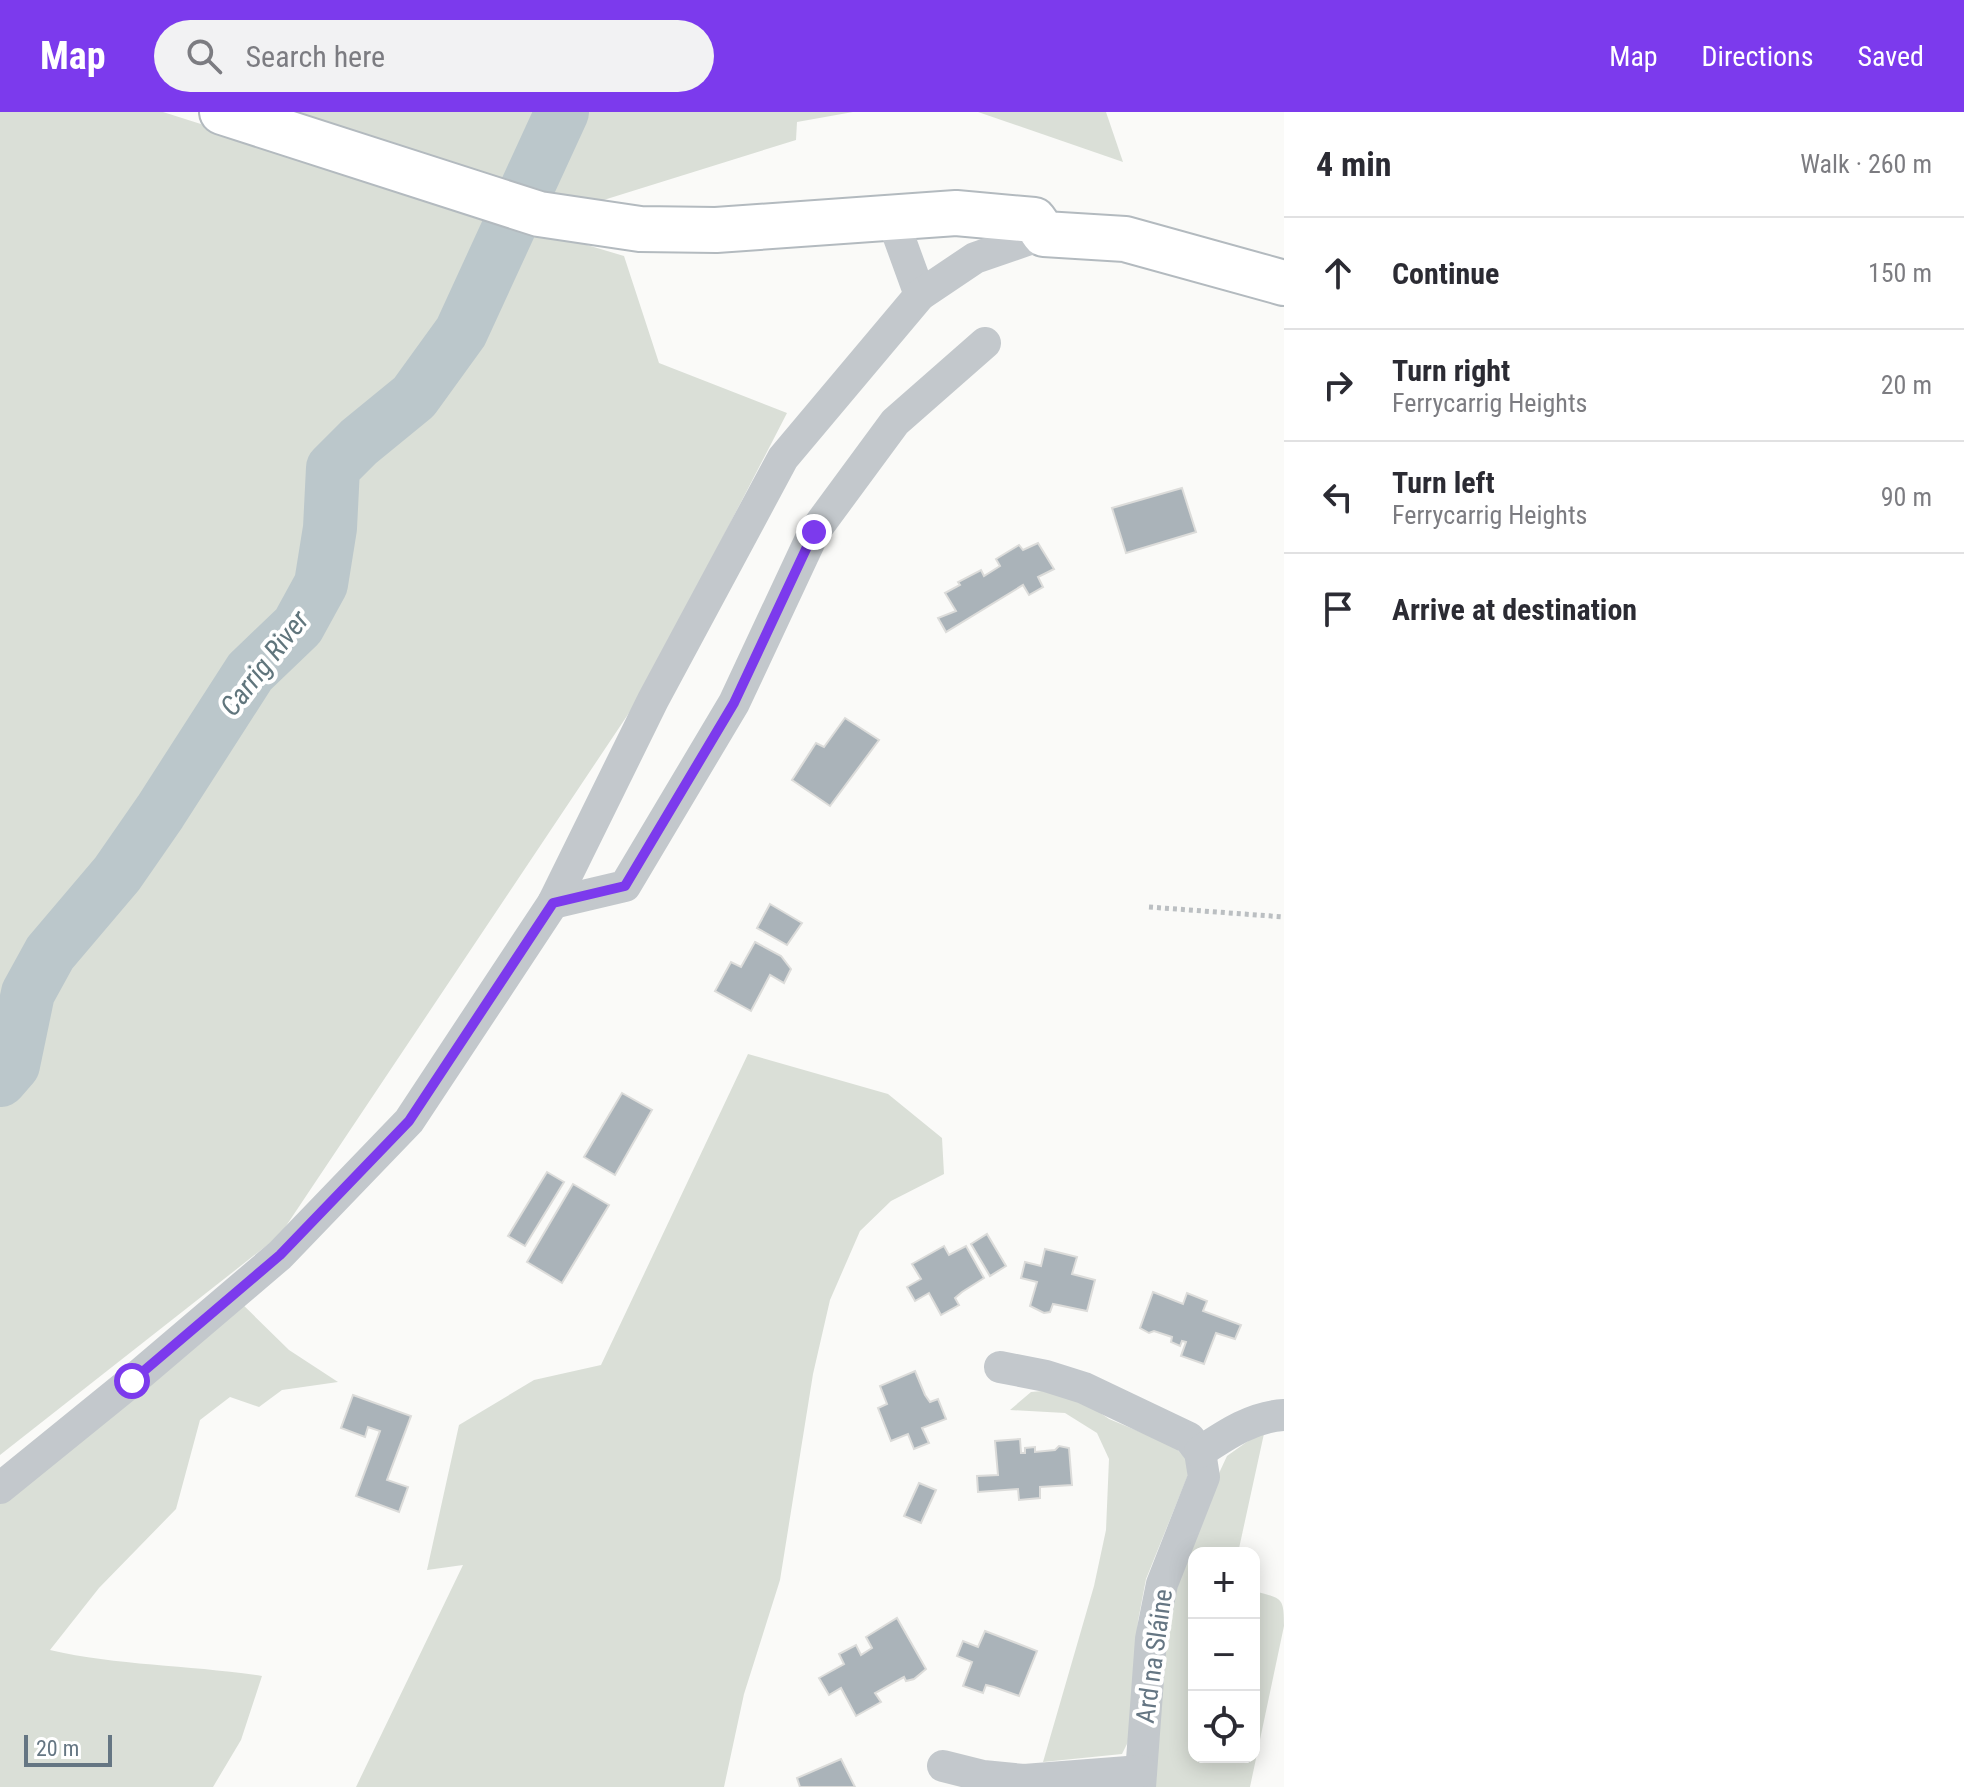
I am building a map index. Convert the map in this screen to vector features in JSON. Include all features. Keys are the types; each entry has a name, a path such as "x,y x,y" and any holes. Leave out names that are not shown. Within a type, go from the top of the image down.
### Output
{"street":[{"path":"222,112 539,214 640,229 716,230 956,213 1034,220 1044,234"},
{"path":"892,218 920,295"},
{"path":"0,1488 280,1255 409,1121 553,903 653,700 783,458 920,295 975,258 1044,234 1125,239 1284,283"},
{"path":"553,903 625,886 734,703 814,532 895,422 985,343"},
{"path":"1000,1367 1046,1376 1084,1388 1189,1438 1200,1452 1235,1428 1270,1416 1284,1415"},
{"name":"Ard na Sláine","path":"943,1766 983,1776 1024,1780 1140,1779 1151,1639 1162,1584 1204,1477 1200,1452"}],"path":[{"path":"1149,907 1284,917"}],"shaded area":[{"path":"0,112 163,112 624,256 659,363 787,413 643,692 280,1235 0,1455 0,1098 35,1061 55,977 41,970 28,993 13,1065 0,1080"},
{"path":"274,112 853,112 797,122 796,140 578,208"},
{"path":"978,112 1106,112 1123,162"},
{"path":"748,1054 888,1094 942,1138 944,1174 891,1201 860,1231 830,1300 813,1374 780,1580 744,1694 724,1787 356,1787 463,1565 427,1570 459,1425 534,1380 601,1365"},
{"path":"233,1295 289,1350 338,1382 282,1390 259,1407 230,1397 200,1420 176,1509 99,1588 50,1650 102,1659 262,1676 241,1740 213,1787 0,1787 0,1488"},
{"path":"1053,1390 1079,1398 1109,1419 1174,1446 1187,1460 1188,1475 1146,1579 1138,1621 1130,1738 1122,1754 1043,1762 1094,1586 1106,1530 1109,1459 1097,1433 1065,1413 1010,1410 1031,1392"},
{"path":"1265,1429 1239,1547 1191,1547 1207,1499 1227,1456"},
{"path":"1188,1556 1188,1763 1255,1763 1250,1787 1155,1787 1168,1615"},
{"path":"1260,1593 1280,1600 1284,1626 1260,1740"}],"building":[{"path":"1182,488 1196,532 1126,553 1112,508"},
{"path":"1038,543 1054,569 1038,577 1043,587 1029,595 1023,585 946,632 938,618 956,611 945,593 981,570 984,576 1000,566 996,559 1019,545 1023,550"},
{"path":"845,718 879,740 830,806 792,780 816,743 824,747"},
{"path":"770,904 802,923 787,945 757,928"},
{"path":"755,942 781,956 791,969 784,983 770,975 751,1011 715,991 731,962 741,967"},
{"path":"622,1093 652,1110 615,1175 584,1157"},
{"path":"547,1172 564,1182 525,1246 508,1236"},
{"path":"573,1184 609,1205 562,1283 527,1262"},
{"path":"987,1234 1006,1266 990,1276 971,1244"},
{"path":"944,1246 949,1255 966,1246 984,1278 955,1298 959,1305 941,1315 929,1293 915,1301 907,1287 921,1279 912,1264"},
{"path":"1045,1249 1077,1257 1072,1274 1095,1280 1087,1311 1053,1304 1050,1312 1044,1313 1030,1306 1037,1282 1021,1278 1025,1262 1041,1266"},
{"path":"1153,1292 1183,1304 1187,1293 1207,1301 1203,1311 1241,1325 1235,1339 1216,1333 1204,1364 1181,1356 1186,1342 1182,1341 1180,1346 1171,1342 1172,1337 1140,1328"},
{"path":"915,1371 925,1395 930,1402 938,1399 946,1419 922,1428 929,1443 914,1449 908,1434 891,1441 878,1408 887,1404 880,1386"},
{"path":"353,1395 411,1416 387,1480 408,1487 399,1512 356,1496 380,1431 368,1427 365,1437 341,1428"},
{"path":"1020,1439 1021,1453 1025,1453 1025,1448 1035,1447 1035,1452 1055,1450 1059,1446 1069,1448 1072,1485 1040,1487 1040,1498 1019,1500 1018,1489 978,1492 977,1476 998,1475 995,1441"},
{"path":"919,1483 936,1490 921,1523 904,1516"},
{"path":"897,1618 926,1669 914,1679 906,1681 904,1677 875,1693 881,1702 856,1716 841,1688 829,1695 819,1678 844,1664 839,1654 856,1645 861,1655 872,1648 866,1637"},
{"path":"985,1631 1037,1651 1019,1696 986,1685 983,1693 963,1686 972,1662 957,1656 963,1641 978,1647"},
{"path":"841,1759 855,1787 800,1787 797,1778"}],"waterway":[{"name":"Carrig River","path":"0,1080 13,1065 28,993 50,953 117,874 250,672 298,626 321,584 330,528 333,468 359,442 414,397 461,332 562,112"}],"route":[{"path":"132,1381 280,1255 409,1121 553,903 625,886 734,703 814,532"}]}
